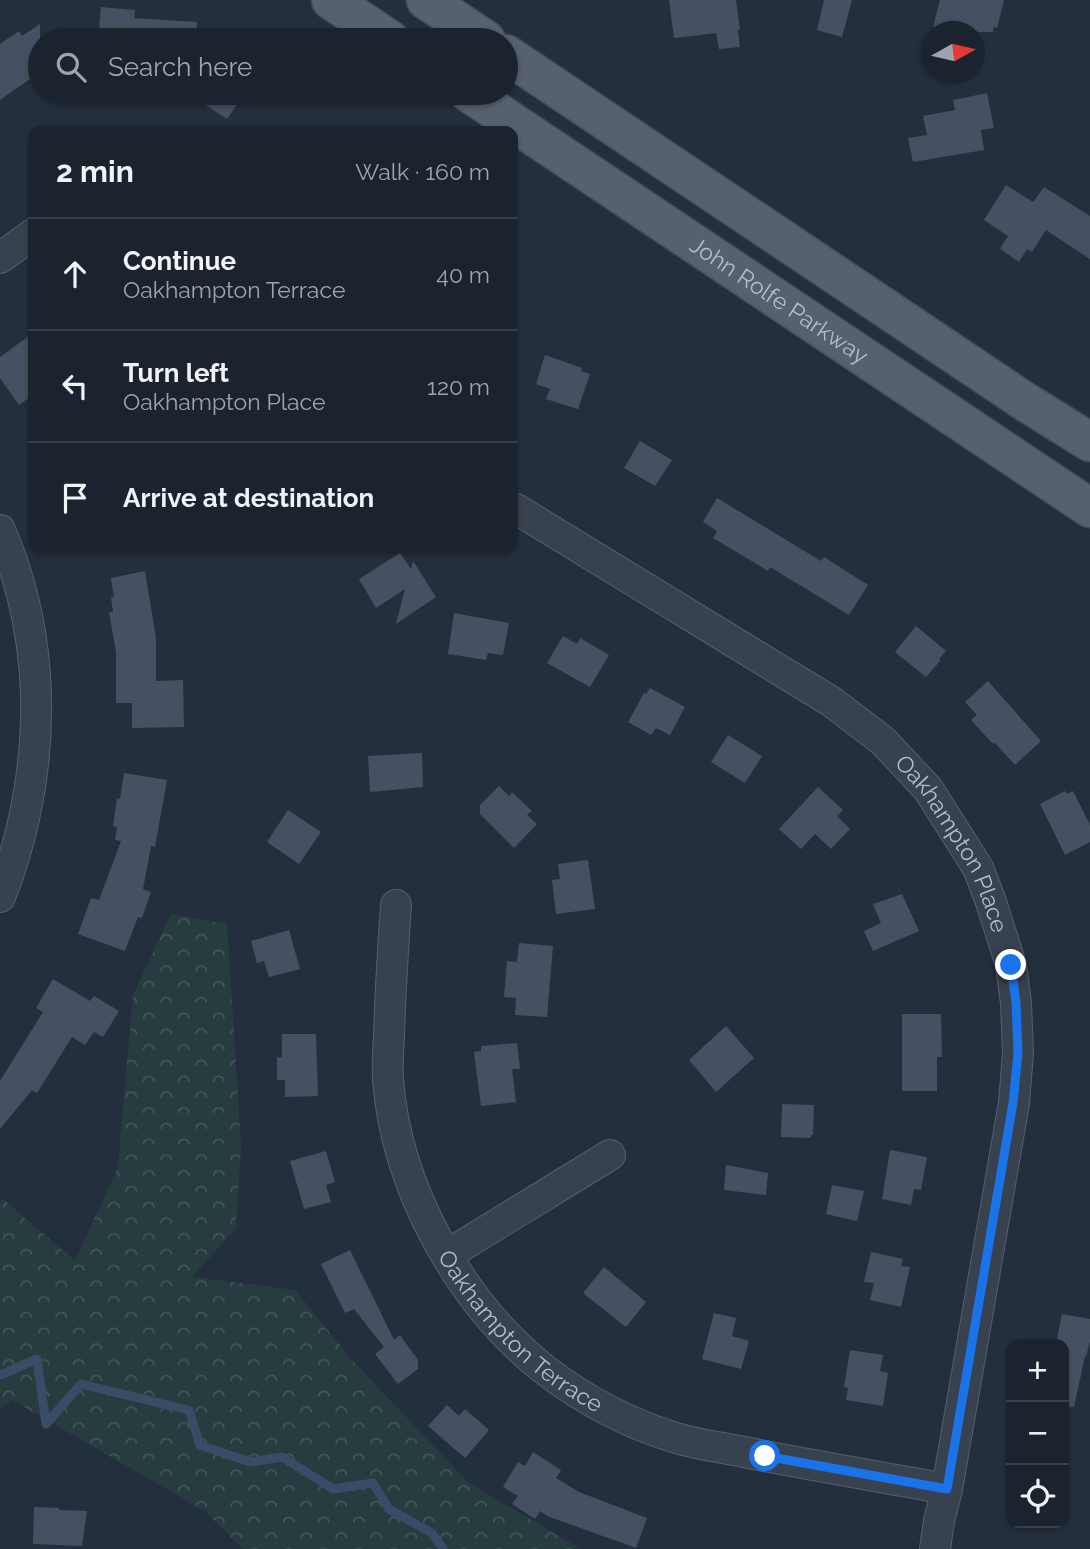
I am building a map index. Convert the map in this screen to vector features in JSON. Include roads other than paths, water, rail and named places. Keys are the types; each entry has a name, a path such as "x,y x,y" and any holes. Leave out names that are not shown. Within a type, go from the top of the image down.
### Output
{"main road":[{"path":"331,0 372,28"},
{"path":"426,0 468,28"},
{"path":"518,62 1024,401 1090,442"},
{"name":"John Rolfe Parkway","path":"487,105 1090,508"}],"street":[{"path":"0,258 28,238"},
{"name":"Oakhampton Place","path":"518,510 832,702 883,741 928,789 978,868 1011,965 1018,1053 1013,1103 935,1549"},
{"path":"0,530 23,598 33,646 36,682 36,742 32,782 18,843 0,897"},
{"name":"Oakhampton Terrace","path":"396,905 388,1078 393,1119 402,1158 417,1199 447,1255 496,1324 546,1370 583,1396 631,1421 677,1438 947,1489"},
{"path":"447,1255 610,1155"}],"waterway":[{"path":"0,1375 37,1359 46,1424 81,1384 189,1410 200,1445 250,1462 282,1457 333,1489 373,1483 389,1509 432,1533 443,1549"}]}
